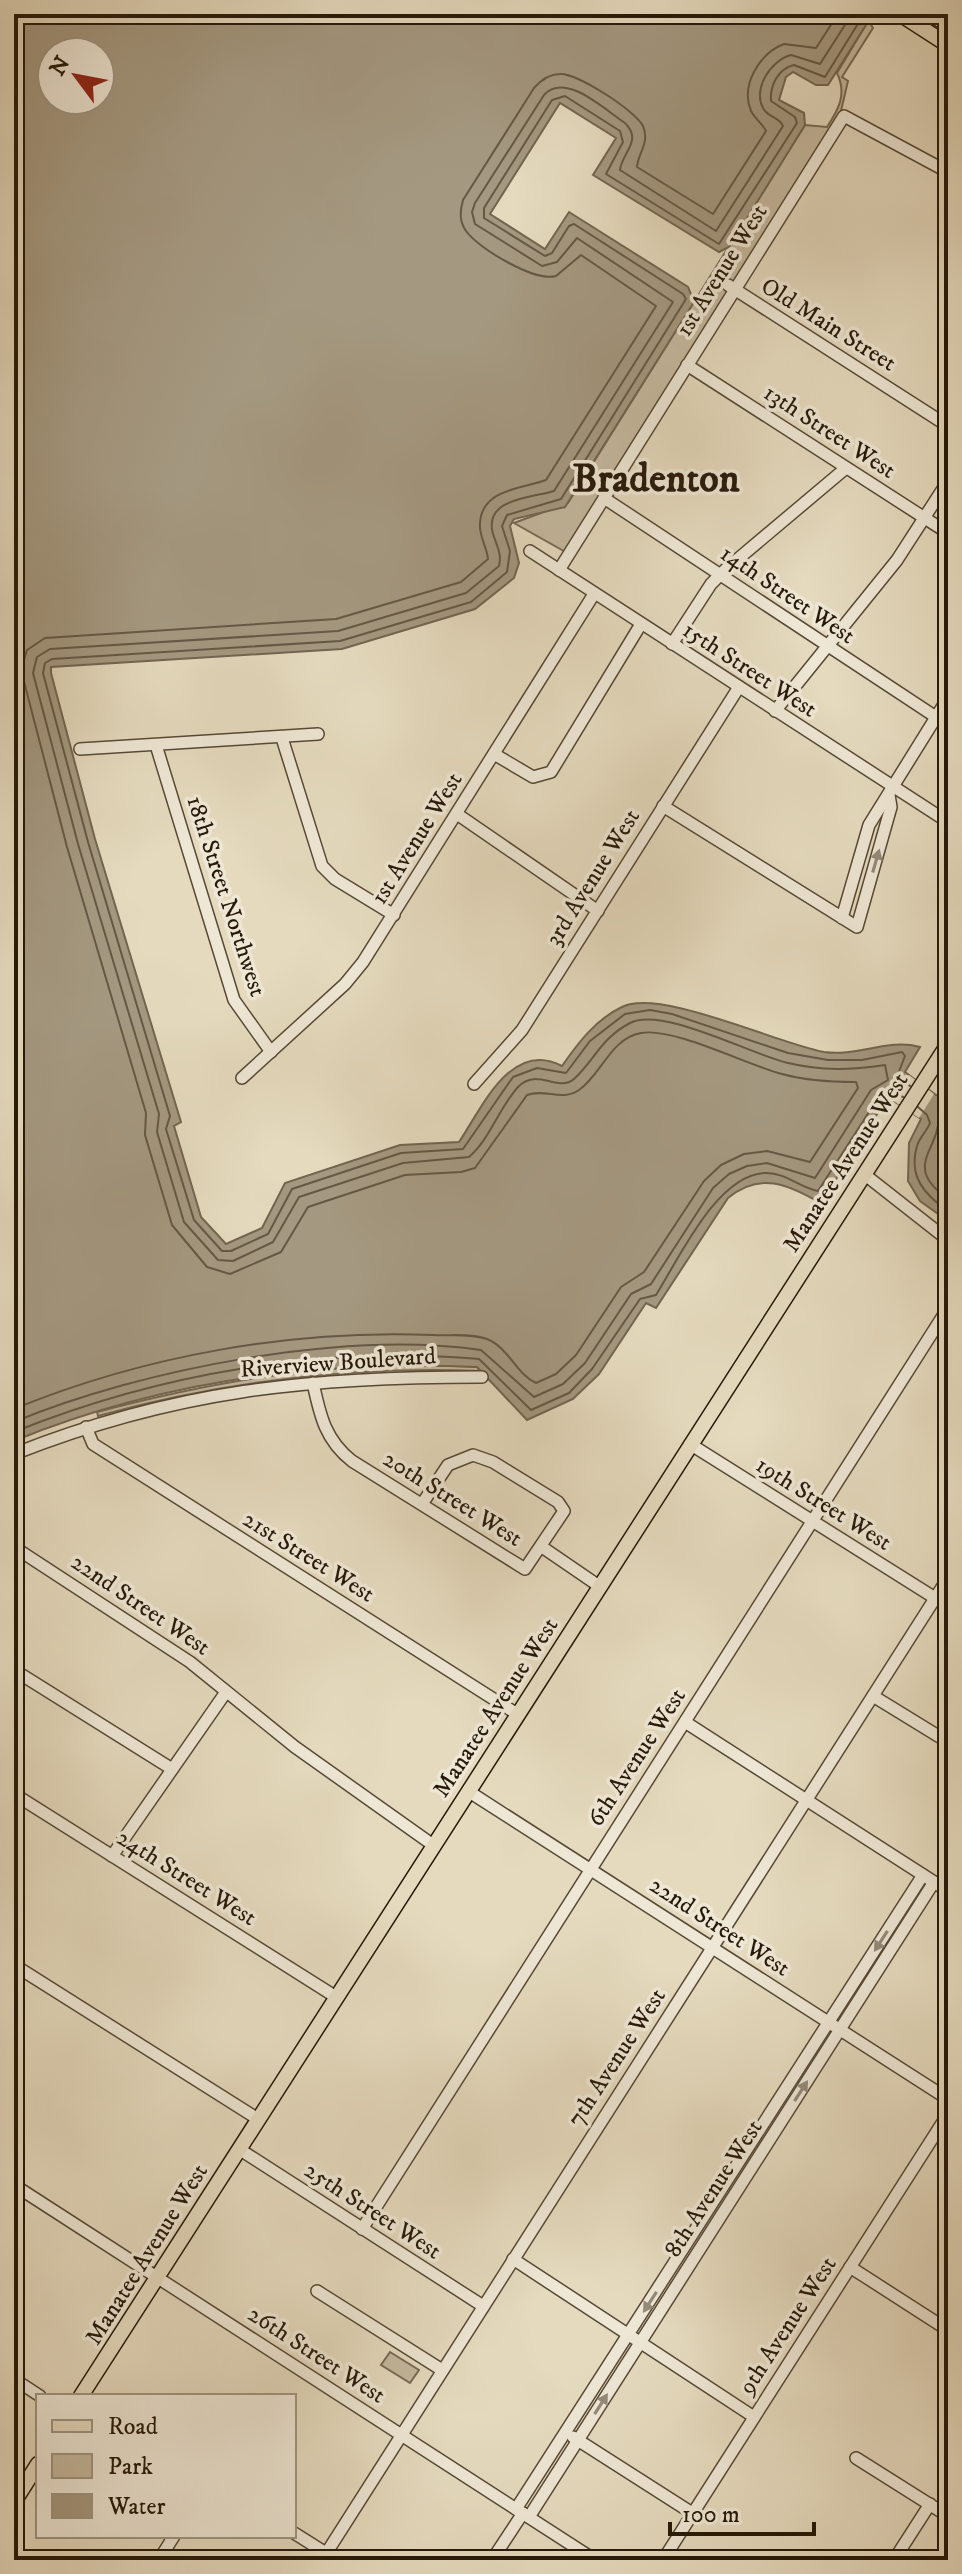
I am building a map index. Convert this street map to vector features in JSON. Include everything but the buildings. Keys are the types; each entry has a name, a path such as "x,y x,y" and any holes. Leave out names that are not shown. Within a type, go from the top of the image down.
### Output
{"main road":[{"path":"900,14 948,45"},
{"path":"931,14 948,25"},
{"name":"Manatee Avenue West","path":"82,2394 948,1044"},
{"path":"14,2502 36,2467"}],"street":[{"name":"1st Avenue West","path":"559,570 687,365 731,287 844,116 948,172"},
{"name":"Old Main Street","path":"731,287 948,426"},
{"name":"13th Street West","path":"687,365 948,533"},
{"path":"672,644 718,577 846,468"},
{"path":"775,711 897,560 948,481"},
{"name":"14th Street West","path":"604,498 702,561 718,577 948,725"},
{"name":"15th Street West","path":"530,551 739,687 891,791 948,822"},
{"name":"1st Avenue West","path":"242,1078 353,974 394,915 594,594"},
{"path":"494,754 533,777 545,776 641,624"},
{"name":"3rd Avenue West","path":"474,1084 522,1030 739,687"},
{"path":"849,923 869,825 948,698"},
{"path":"80,749 318,734"},
{"path":"282,738 322,866 335,879 394,915"},
{"name":"18th Street Northwest","path":"156,745 234,1000 271,1052"},
{"path":"849,923 891,807 891,791"},
{"path":"663,806 849,923"},
{"path":"457,814 598,911"},
{"path":"864,1174 948,1240"},
{"name":"6th Avenue West","path":"362,2229 948,1308"},
{"name":"Riverview Boulevard","path":"14,1454 133,1412 212,1395 275,1385 385,1377 482,1377"},
{"name":"20th Street West","path":"313,1383 323,1426 335,1446 525,1569 542,1547 599,1586"},
{"name":"21st Street West","path":"86,1427 93,1444 517,1714"},
{"name":"19th Street West","path":"690,1444 935,1598"},
{"path":"422,1504 448,1465 466,1455 482,1456 562,1506 562,1516 542,1547"},
{"name":"22nd Street West","path":"14,1547 164,1644 295,1747 433,1845"},
{"name":"7th Avenue West","path":"328,2558 442,2370 948,1578"},
{"path":"14,1670 172,1769"},
{"path":"112,1856 226,1692"},
{"path":"873,1696 948,1742"},
{"path":"685,1722 948,1891"},
{"name":"22nd Street West","path":"468,1791 948,2099"},
{"name":"24th Street West","path":"14,1794 336,1997"},
{"name":"8th Avenue West","path":"523,2513 566,2433 923,1875"},
{"name":"8th Avenue West","path":"492,2560 578,2440 934,1882"},
{"path":"14,1965 258,2119"},
{"name":"9th Avenue West","path":"663,2560 948,2114"},
{"name":"25th Street West","path":"239,2149 483,2306"},
{"name":"26th Street West","path":"14,2185 595,2560"},
{"path":"513,2259 754,2417"},
{"path":"850,2267 948,2330"},
{"path":"317,2291 442,2370"},
{"path":"14,2379 37,2394"},
{"path":"566,2433 692,2513"},
{"path":"856,2458 948,2516"},
{"path":"894,2560 930,2504"},
{"path":"296,2534 328,2558"},
{"path":"159,2560 173,2538"}],"green space":[{"path":"866,17 873,28 842,77 848,81 840,115 569,554 514,523 568,503 805,125 827,127 838,108 841,95 837,73 864,28"},
{"path":"416,1364 477,1367 480,1371 383,1371 288,1378 193,1394 98,1416 97,1412 255,1378"},
{"path":"390,2352 419,2370 410,2383 381,2365"}],"water":[{"path":"14,14 873,14 828,85 816,85 793,72 786,77 779,100 804,113 805,125 729,247 719,252 593,175 616,138 560,103 490,214 545,249 569,212 688,287 694,302 565,507 514,519 510,526 519,563 514,578 475,609 342,649 51,667 51,673 95,839 181,1122 174,1126 201,1217 226,1244 262,1228 285,1183 400,1145 459,1142 488,1096 513,1069 528,1062 544,1060 562,1066 581,1040 604,1018 622,1007 640,1003 690,1011 824,1052 896,1045 920,1047 905,1072 936,1095 948,1094 948,1221 920,1201 908,1181 909,1143 921,1119 892,1100 886,1100 821,1203 785,1186 763,1183 740,1190 728,1198 656,1308 646,1303 599,1374 573,1399 527,1420 477,1367 418,1366 359,1367 241,1379 183,1389 70,1420 14,1441"}],"pier":[{"path":"909,1075 934,1094 919,1118 892,1100"}],"district":[{"name":"Bradenton","path":"656,477"}]}
